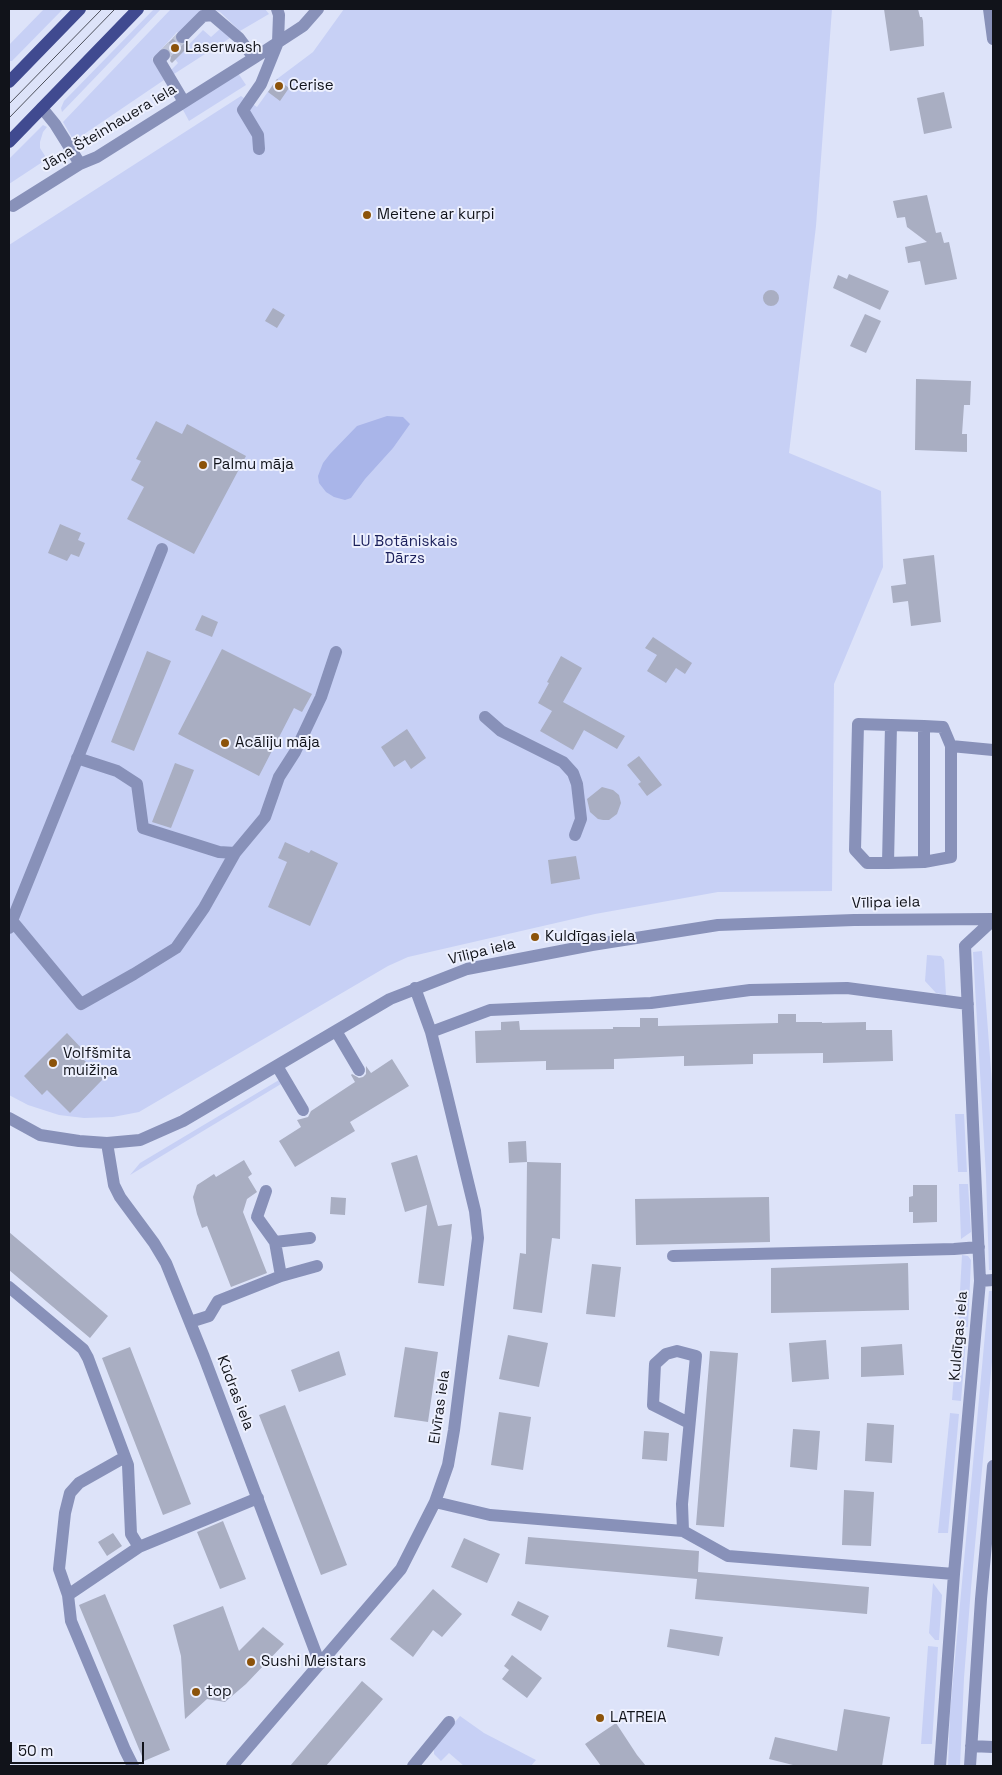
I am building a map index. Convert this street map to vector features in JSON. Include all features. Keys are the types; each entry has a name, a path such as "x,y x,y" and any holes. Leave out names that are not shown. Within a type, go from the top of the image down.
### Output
{"main road":[{"path":"9,82 80,9"},
{"path":"9,142 138,9"}],"street":[{"path":"259,149 258,136 243,110 261,84 278,42 279,15 277,9"},
{"name":"Jāņa Šteinhauera iela","path":"13,206 80,164 97,157 254,58 303,26 318,9"},
{"path":"989,9 993,39"},
{"path":"182,37 203,16 212,15 239,38 254,58"},
{"path":"164,55 159,60 184,102"},
{"path":"42,108 80,164"},
{"path":"162,549 10,921 81,1004 176,948 204,908 235,853 265,817 279,777 295,752 321,697 336,652"},
{"path":"485,717 501,732 563,762 573,773 577,784 582,819 575,835"},
{"path":"858,724 891,725 942,727 951,746 951,857 924,862 867,863 855,850 858,724"},
{"path":"888,863 891,725"},
{"path":"924,726 924,862"},
{"path":"951,746 993,750"},
{"path":"77,758 117,771 137,784 143,828 218,852 235,853"},
{"name":"Vīlipa iela","path":"9,1118 40,1135 79,1141 126,1142 154,1135 183,1121 390,999 415,988 475,968 592,944 718,925 854,920 993,919"},
{"name":"Kuldīgas iela","path":"940,1766 954,1574 987,1280 979,1247 965,946 993,919"},
{"name":"Elvīras iela","path":"234,1765 400,1569 435,1502 448,1465 478,1238 475,1211 431,1032 415,988"},
{"path":"431,1032 490,1010 651,1003 750,990 847,988 968,1004"},
{"path":"336,1030 359,1070"},
{"path":"277,1066 303,1110"},
{"name":"Kūdras iela","path":"107,1143 114,1185 120,1197 154,1243 166,1263 258,1498 320,1664"},
{"path":"266,1191 257,1217 275,1242 281,1276"},
{"path":"275,1242 310,1238"},
{"path":"673,1256 979,1247"},
{"path":"190,1322 210,1316 218,1301 281,1276 317,1266"},
{"path":"9,1287 83,1349 88,1358 128,1465 131,1534 139,1546"},
{"path":"682,1531 682,1504 696,1356 677,1351 666,1354 655,1364 653,1405 689,1422"},
{"path":"125,1457 80,1483 70,1493 65,1514 59,1569 68,1595 71,1621 130,1765"},
{"path":"970,1766 981,1599 993,1468"},
{"path":"68,1595 139,1546 258,1498"},
{"path":"435,1502 490,1515 682,1531 728,1556 954,1574"},
{"path":"412,1766 449,1722"},
{"path":"971,1746 993,1747"}],"green space":[{"path":"44,9 63,9 12,61 9,61 9,45"},
{"path":"154,9 161,9 62,112 61,108 64,101"},
{"path":"171,9 209,9 201,12 180,34 177,32 152,59 164,80 74,141 63,122"},
{"path":"213,9 265,9 269,14 240,31 220,12"},
{"name":"LU Botāniskais Dārzs","path":"344,9 832,9 816,226 789,453 881,491 883,567 834,684 832,891 718,892 595,914 408,957 388,966 139,1112 113,1117 84,1118 59,1115 28,1105 9,1095 9,245 241,96 257,107 277,79 313,52"},
{"path":"220,29 230,38 174,74 171,70 178,63 175,59 203,30 211,37"},
{"path":"238,73 246,85 189,121 182,108"},
{"path":"43,125 47,127 43,132 40,148 47,159 9,184 9,159"},
{"path":"982,951 993,1097 993,1270 989,1270 986,1176 973,952"},
{"path":"927,955 941,956 944,960 946,995 936,993 925,981"},
{"path":"279,1080 281,1084 130,1175 140,1163"},
{"path":"955,1114 964,1114 967,1172 958,1172"},
{"path":"959,1184 968,1184 971,1232 961,1239"},
{"path":"962,1255 968,1256 971,1260 968,1327 958,1327"},
{"path":"989,1291 993,1291 993,1351 971,1588 960,1766 948,1766 950,1712"},
{"path":"957,1338 966,1339 961,1401 952,1400"},
{"path":"950,1413 959,1414 948,1533 938,1533"},
{"path":"933,1583 942,1595 939,1640 935,1640 929,1633"},
{"path":"928,1646 938,1647 932,1744 921,1744"},
{"path":"460,1716 484,1733 536,1760 531,1766 464,1766 449,1753 441,1761 434,1754 434,1747"}],"shaded area":[{"path":"387,416 403,417 410,424 393,448 365,479 351,498 345,500 334,497 326,492 319,483 318,476 323,463 330,454 357,426"}],"building":[{"path":"884,9 918,9 923,21 924,46 890,51"},
{"name":"Laserwash","path":"174,37 179,45 188,43 190,45 172,63 170,61 172,52 164,47"},
{"name":"Cerise","path":"277,79 289,88 280,101 268,92"},
{"path":"944,92 952,128 924,134 917,98"},
{"path":"927,195 936,233 941,232 944,243 949,242 957,279 925,285 920,261 908,263 905,247 927,242 907,227 905,217 897,218 893,201"},
{"path":"849,274 889,291 880,310 833,288 838,275 847,279"},
{"path":"771,290 779,298 771,306 763,298"},
{"path":"273,308 285,315 277,328 265,321"},
{"path":"865,314 881,321 866,353 850,346"},
{"path":"916,379 971,381 970,405 964,405 962,434 967,434 967,452 915,450"},
{"path":"156,421 182,434 187,424 246,456 194,554 127,519 144,487 131,480 141,461 136,459"},
{"path":"60,524 81,533 78,540 85,543 79,557 71,554 67,561 48,553"},
{"path":"934,555 941,622 911,626 908,601 893,603 891,586 906,584 903,559"},
{"path":"202,615 218,622 212,637 195,630"},
{"path":"653,637 692,663 685,674 676,668 666,683 647,671 657,655 645,648"},
{"path":"222,649 312,694 302,712 294,708 259,776 178,734"},
{"path":"147,651 171,661 134,751 111,742"},
{"path":"561,656 582,668 563,702 625,736 617,749 584,730 573,750 540,731 552,711 538,703"},
{"path":"407,729 426,758 411,769 405,760 394,767 381,747"},
{"path":"639,756 662,785 647,796 638,784 641,782 627,765"},
{"path":"175,763 194,770 171,828 152,822"},
{"path":"602,787 613,790 619,795 621,803 617,814 609,820 598,819 590,812 587,799"},
{"path":"285,842 309,853 311,850 338,863 310,926 268,907 287,862 278,858"},
{"path":"576,856 580,879 551,884 548,860"},
{"path":"778,1014 796,1014 796,1022 866,1022 866,1030 892,1030 893,1061 823,1063 823,1053 753,1054 753,1064 684,1066 684,1056 614,1059 614,1069 546,1070 546,1061 476,1063 475,1031 501,1030 501,1022 519,1021 520,1030 613,1029 613,1027 640,1027 640,1018 658,1018 658,1026 778,1023"},
{"path":"67,1033 85,1052 80,1056 103,1079 70,1113 47,1090 42,1095 24,1076"},
{"path":"392,1059 409,1086 350,1122 355,1131 295,1167 279,1141 301,1127 297,1120 308,1117 311,1111 355,1082 352,1074 359,1078 363,1077 366,1074 366,1066 371,1073"},
{"path":"526,1141 527,1162 509,1163 508,1142"},
{"path":"417,1155 438,1226 452,1224 444,1286 418,1283 427,1205 405,1212 391,1163"},
{"path":"244,1160 252,1174 248,1177 257,1192 247,1199 243,1212 267,1273 231,1287 207,1226 202,1228 193,1197 197,1185 214,1174 216,1177"},
{"path":"527,1162 561,1163 560,1239 552,1238 542,1313 513,1309 520,1253 526,1254"},
{"path":"913,1185 937,1185 937,1222 913,1223 913,1212 909,1212 909,1197 913,1196"},
{"path":"331,1197 346,1198 345,1215 330,1214"},
{"path":"769,1197 770,1242 636,1245 635,1199"},
{"path":"9,1232 108,1316 90,1338 9,1270"},
{"path":"908,1263 909,1310 771,1313 771,1268"},
{"path":"592,1264 621,1267 615,1317 586,1314"},
{"path":"508,1335 548,1343 539,1387 499,1379"},
{"path":"826,1340 829,1379 792,1382 789,1343"},
{"path":"902,1344 904,1375 861,1377 861,1347"},
{"path":"130,1347 191,1504 163,1515 102,1358"},
{"path":"405,1347 438,1352 428,1422 394,1417"},
{"path":"339,1351 346,1375 299,1392 291,1370"},
{"path":"710,1351 738,1353 724,1527 696,1525"},
{"path":"285,1405 347,1565 321,1575 259,1415"},
{"path":"499,1412 531,1417 523,1470 491,1465"},
{"path":"867,1423 894,1425 892,1463 865,1461"},
{"path":"793,1429 820,1431 817,1470 790,1467"},
{"path":"644,1431 669,1433 667,1461 642,1459"},
{"path":"844,1490 874,1492 871,1546 842,1545"},
{"path":"223,1521 246,1579 220,1589 197,1532"},
{"path":"113,1533 122,1546 107,1556 98,1542"},
{"path":"528,1537 699,1551 698,1572 869,1587 867,1614 695,1599 697,1579 525,1564"},
{"path":"464,1538 500,1554 487,1583 451,1567"},
{"path":"433,1589 462,1614 442,1637 433,1630 413,1657 390,1639"},
{"path":"105,1594 170,1750 144,1761 79,1605"},
{"path":"518,1601 549,1616 541,1631 511,1615"},
{"path":"223,1606 239,1651 263,1627 284,1644 246,1684 225,1702 207,1699 185,1719 181,1656 173,1625"},
{"path":"670,1629 723,1637 719,1656 667,1647"},
{"path":"512,1655 542,1678 527,1698 502,1679 509,1670 504,1666"},
{"path":"362,1681 383,1699 326,1766 290,1766"},
{"path":"844,1709 890,1717 882,1766 797,1766 769,1759 775,1737 837,1751"},
{"path":"616,1723 646,1766 601,1766 585,1744"}],"tunnel":[{"path":"164,55 182,37"}],"tram line":[{"path":"9,104 102,9"},
{"path":"9,118 115,9"}],"place":[{"name":"Laserwash","path":"175,48"},
{"name":"Cerise","path":"279,86"},
{"name":"Meitene ar kurpi","path":"367,215"},
{"name":"Palmu māja","path":"203,465"},
{"name":"Acāliju māja","path":"225,743"},
{"name":"Kuldīgas iela","path":"535,937"},
{"name":"Volfšmita muižiņa","path":"53,1063"},
{"name":"Sushi Meistars","path":"251,1662"},
{"name":"top","path":"196,1692"},
{"name":"LATREIA","path":"600,1718"}]}
